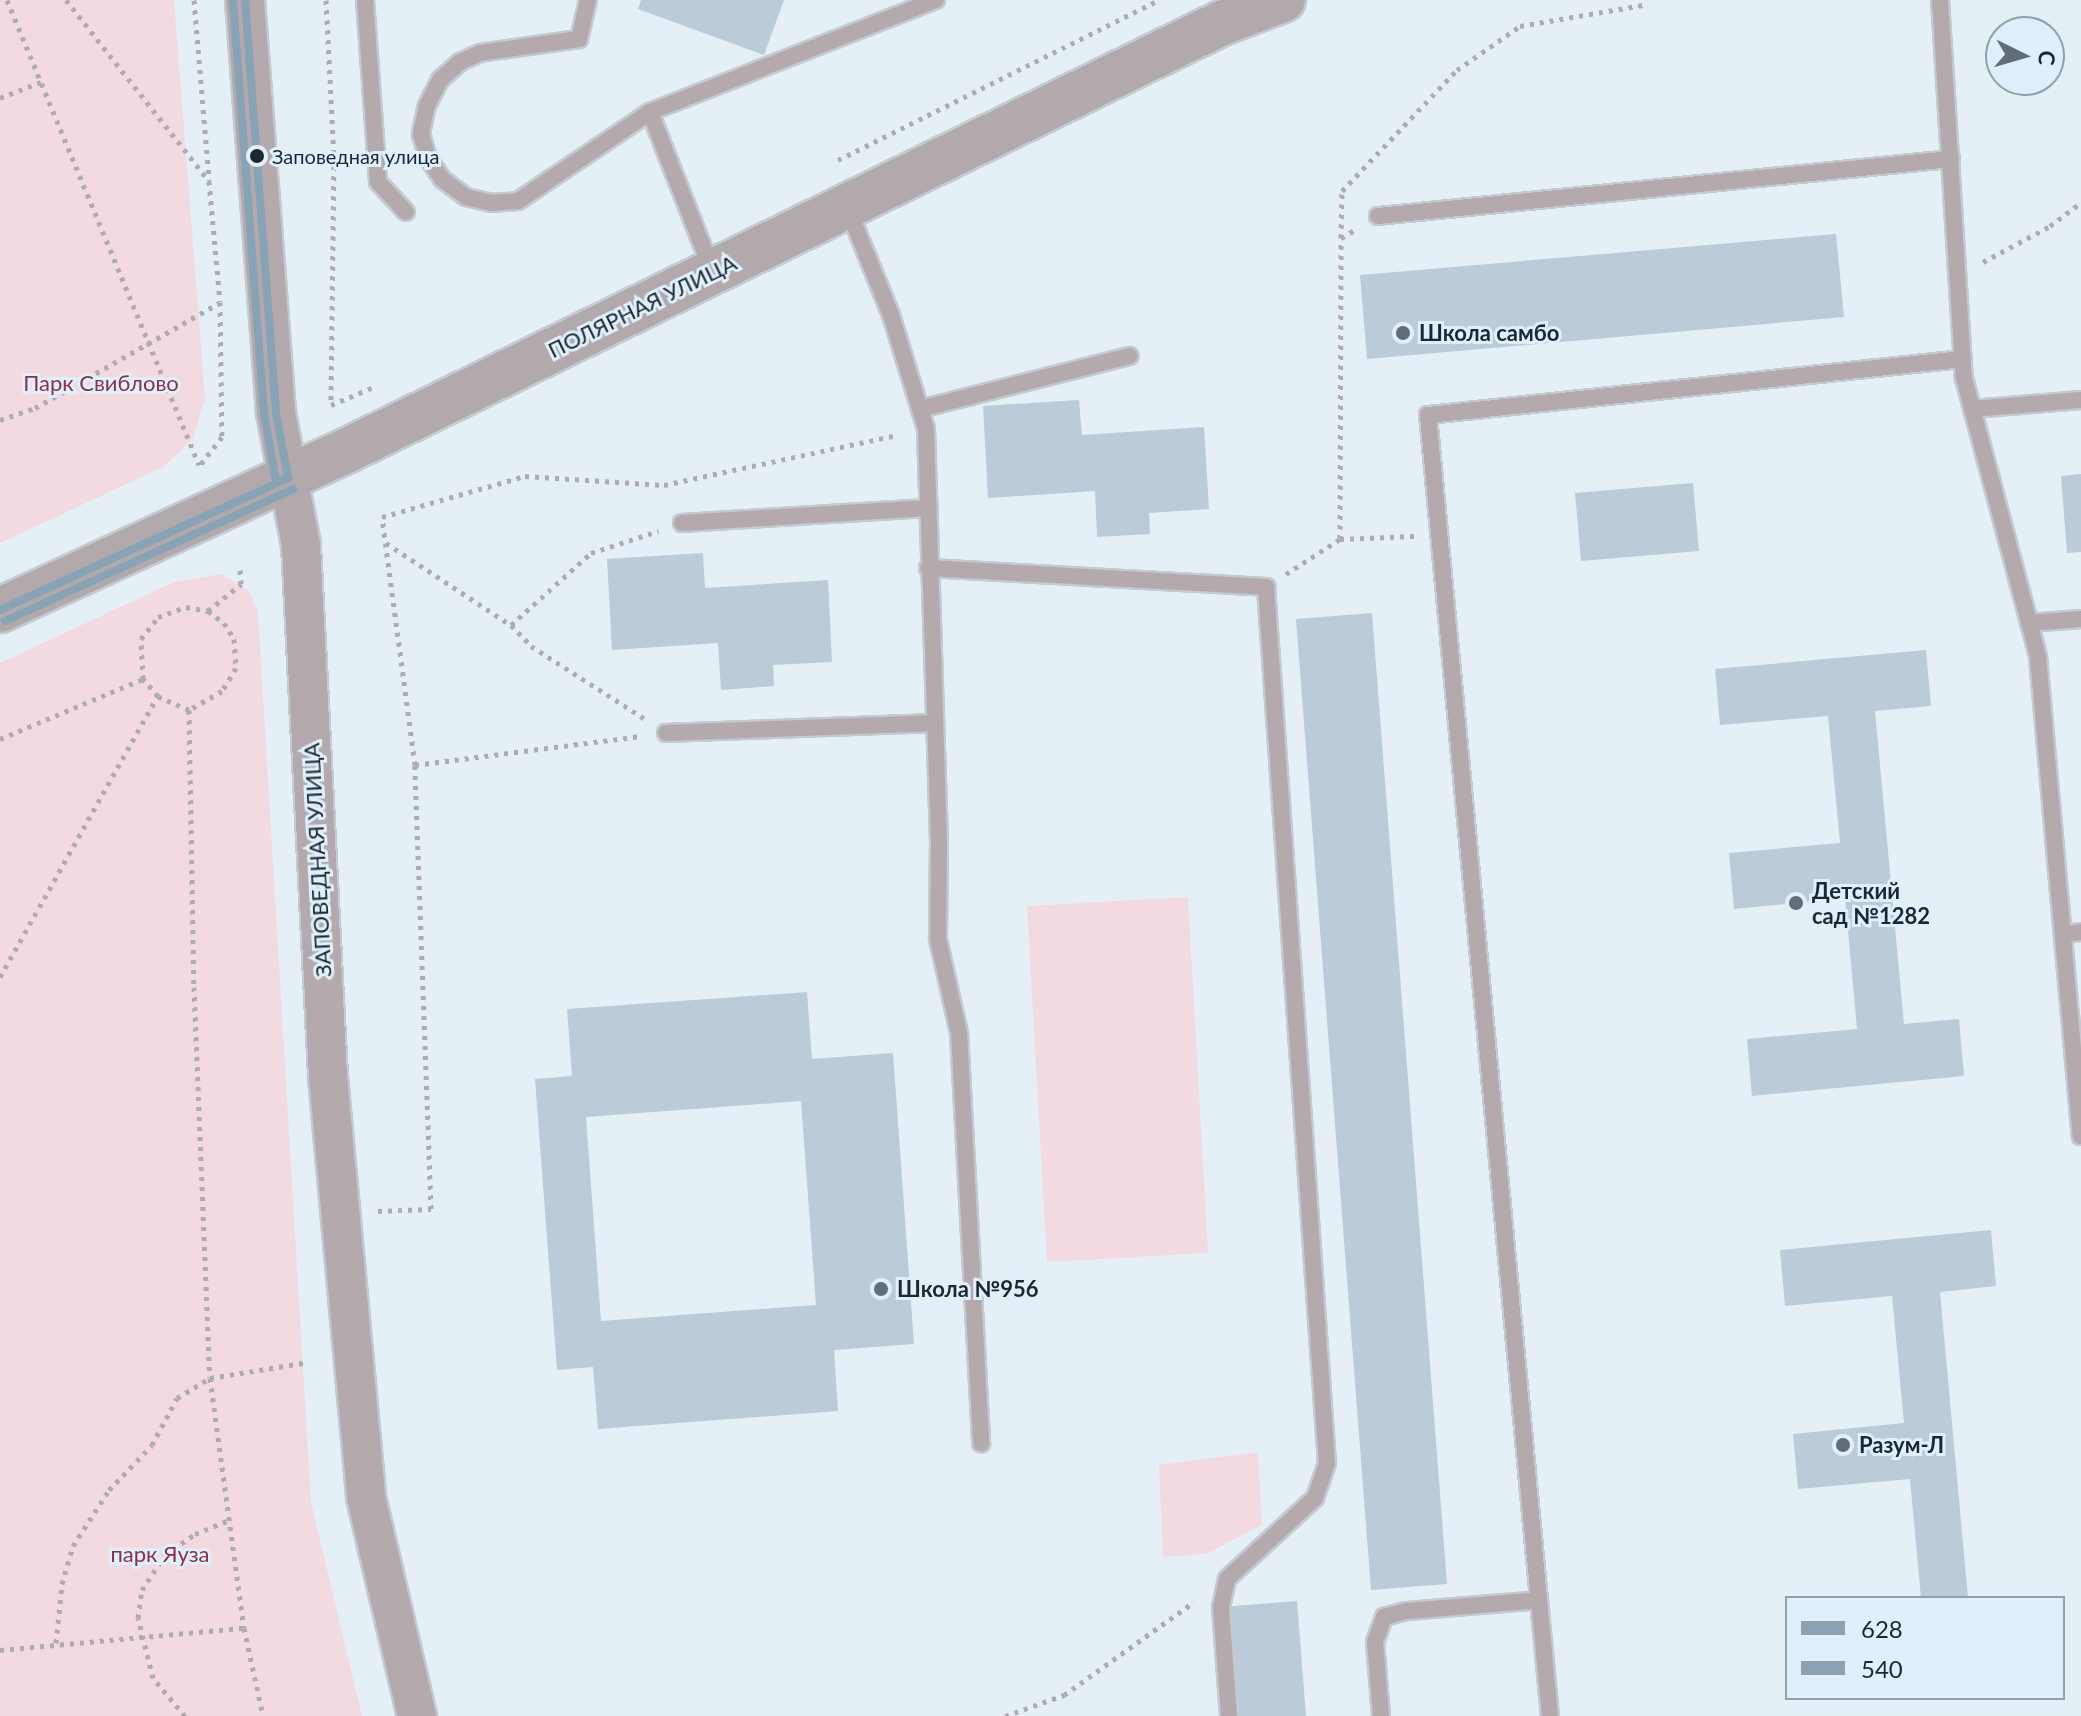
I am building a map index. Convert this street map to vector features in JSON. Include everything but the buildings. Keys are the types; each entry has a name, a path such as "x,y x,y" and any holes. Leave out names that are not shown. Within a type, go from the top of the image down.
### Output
{"main road":[{"name":"ПОЛЯРНАЯ УЛИЦА","path":"0,610 288,478 1222,23 1283,0"}],"street":[{"name":"ЗАПОВЕДНАЯ УЛИЦА","path":"245,0 276,413 301,545 328,1077 364,1482 417,1716"}],"lane":[{"path":"365,0 378,182 406,212"},
{"path":"588,0 579,39 480,53 460,62 440,80 427,105 421,134 428,158 442,179 466,197 491,203 518,201 650,112 936,0"},
{"path":"1940,0 1963,359 1972,409 2038,657 2081,1136"},
{"path":"650,112 712,271"},
{"path":"1378,216 1951,159"},
{"path":"847,208 891,315 926,429 939,841 938,939 959,1033 981,1443"},
{"path":"920,409 1129,356"},
{"path":"1550,1716 1428,415 1963,359"},
{"path":"1972,409 2081,400"},
{"path":"682,523 928,508"},
{"path":"928,568 1266,587 1327,1463 1315,1498 1227,1579 1221,1607 1229,1716"},
{"path":"2029,623 2081,619"},
{"path":"666,733 935,723"},
{"path":"2063,934 2081,932"},
{"path":"1381,1716 1375,1642 1384,1617 1406,1611 1539,1600"}],"path":[{"path":"7,0 199,466 222,437 220,302 194,0"},
{"path":"66,0 209,181"},
{"path":"326,0 334,156 331,405 385,382"},
{"path":"837,161 1159,0"},
{"path":"1340,539 1342,191 1457,70 1520,26 1643,5"},
{"path":"0,98 41,82"},
{"path":"1958,275 2050,226 2081,203"},
{"path":"1341,238 1378,216"},
{"path":"0,420 35,408 220,302"},
{"path":"369,1211 431,1209 415,765 382,517 525,476 664,485 926,429"},
{"path":"511,625 591,553 682,523"},
{"path":"1266,587 1340,539 1439,535"},
{"path":"386,543 511,625 531,646 666,733"},
{"path":"208,611 241,584 240,568"},
{"path":"186,607 208,611 224,623 234,639 236,668 222,691 189,710 158,696 143,679 141,639 158,617 186,607"},
{"path":"0,739 143,679"},
{"path":"0,977 158,696"},
{"path":"189,710 194,987 210,1378 244,1628 263,1716"},
{"path":"415,765 666,733"},
{"path":"56,1643 62,1584 73,1546 109,1490 152,1445 177,1398 210,1378 309,1362"},
{"path":"185,1716 153,1678 138,1618 142,1590 165,1555 195,1534 229,1520"},
{"path":"1005,1716 1064,1695 1227,1579"},
{"path":"0,1650 244,1628"}],"green space":[{"name":"Парк Свиблово","path":"0,0 174,0 205,398 193,439 163,467 0,543"},
{"name":"парк Яуза","path":"221,574 248,590 258,611 311,1502 362,1716 0,1716 0,663 174,582"},
{"path":"1188,897 1208,1253 1047,1262 1027,906"},
{"path":"1258,1452 1262,1525 1206,1554 1163,1557 1159,1465"}],"transit line":[{"name":"628","path":"245,0 276,413 288,478"},
{"name":"540","path":"233,1 264,414 276,480"},
{"name":"628","path":"0,610 288,478"},
{"name":"540","path":"5,621 293,489"}],"place":[{"name":"Заповедная улица","path":"257,156"},
{"name":"Школа самбо","path":"1403,333"},
{"name":"Детский сад №1282","path":"1796,903"},
{"name":"Школа №956","path":"881,1289"},
{"name":"Разум-Л","path":"1843,1445"}]}
